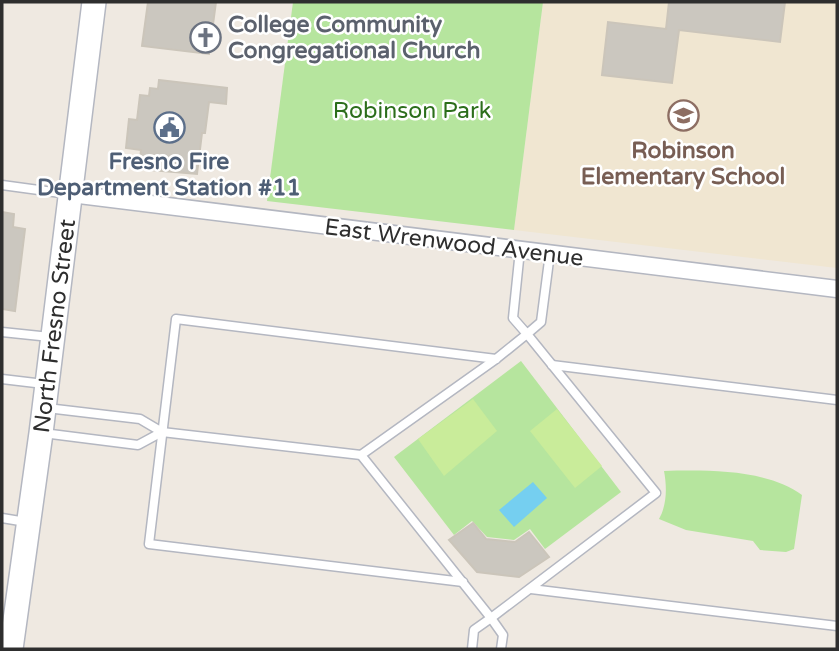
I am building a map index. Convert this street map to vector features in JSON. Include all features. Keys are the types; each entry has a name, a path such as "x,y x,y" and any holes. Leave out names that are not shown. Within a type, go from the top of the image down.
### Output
{"main road":[{"name":"North Fresno Street","path":"11,649 46,396 94,2"}],"street":[{"name":"East Wrenwood Avenue","path":"71,194 837,289"}],"lane":[{"path":"2,185 71,194"},
{"path":"472,649 474,630 656,493 513,318 520,250"},
{"path":"2,379 46,396 140,419 162,432 361,455 496,359 541,322 550,253"},
{"path":"463,582 149,544 176,319 496,359"},
{"path":"2,332 53,337"},
{"path":"552,365 837,400"},
{"path":"41,433 138,444 162,432"},
{"path":"361,455 491,618 503,635 501,649"},
{"path":"2,518 29,523"},
{"path":"531,589 837,626"}],"shaded area":[{"name":"Robinson Elementary School","path":"543,2 837,2 837,268 514,230"}],"green space":[{"name":"Robinson Park","path":"293,2 543,2 514,230 267,201"},
{"path":"521,361 621,492 545,549 530,529 514,540 487,537 472,521 454,535 394,457"},
{"path":"473,399 497,431 444,476 418,439"},
{"path":"557,409 602,466 575,488 530,431"},
{"path":"664,471 736,473 788,486 802,495 794,549 786,552 760,550 753,541 686,530 659,519 666,496"}],"water":[{"path":"533,482 547,498 514,527 499,510"}],"building":[{"path":"148,2 216,2 209,54 142,46"},
{"path":"669,2 785,2 780,42 679,30 672,83 602,75 608,22 666,29"},
{"path":"159,80 227,88 226,104 209,102 197,174 139,169 141,150 126,148 129,119 137,120 140,95 149,96 150,88 158,89"},
{"path":"2,212 14,214 13,227 25,229 15,311 2,309"},
{"path":"473,523 486,539 515,542 529,532 549,557 519,577 477,572 449,540"}],"place":[{"name":"College Community Congregational Church","path":"205,37"},
{"name":"Robinson Elementary School","path":"683,116"},
{"name":"Fresno Fire Department Station #11","path":"169,127"}]}
